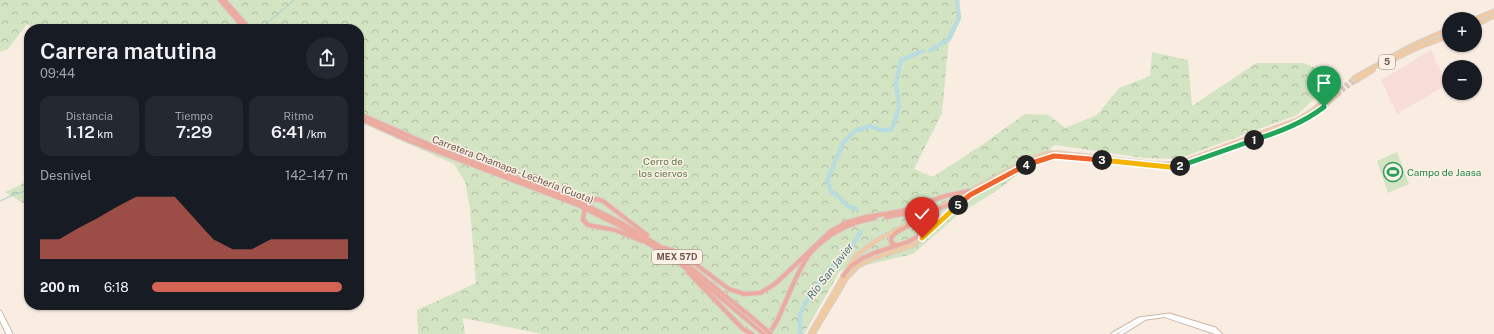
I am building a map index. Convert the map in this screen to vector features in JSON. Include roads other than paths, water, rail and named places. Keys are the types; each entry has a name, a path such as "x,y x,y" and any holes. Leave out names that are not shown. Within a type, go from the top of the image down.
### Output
{"highway":[{"path":"220,0 241,24"},
{"path":"224,0 246,24"},
{"name":"Carretera Chamapa - Lechería (Cuota)","path":"364,116 437,148 580,202 618,221 654,244 771,334"},
{"name":"Carretera Chamapa - Lechería (Cuota)","path":"364,120 410,141 578,205 654,244 663,247 694,270 749,318 764,334"},
{"path":"663,247 682,255 729,290 752,294 772,286 818,242 831,231 845,223 866,217 902,211 945,196 970,193"},
{"path":"898,246 892,244 891,240 892,236 897,232 970,193"},
{"path":"590,202 596,199 602,201 654,244"},
{"path":"902,211 916,215 923,221 925,228 922,238"},
{"path":"584,212 583,220 588,224 615,230 654,244"},
{"path":"764,334 772,329 804,265 812,252 821,244 847,226 858,222 902,214 916,215"},
{"path":"843,276 856,262 874,253 898,246 919,236 922,231 923,221"},
{"path":"677,261 743,329 752,334"}],"main road":[{"path":"1482,16 1494,11"},
{"path":"1482,22 1494,16"},
{"name":"5","path":"1355,79 1442,33"},
{"name":"5","path":"1418,45 1442,39"},
{"path":"810,334 849,265 857,255 874,242 1029,163 1054,156 1169,167 1183,165 1298,124 1314,114 1337,93"},
{"path":"813,334 846,278 853,269 874,258 914,245 970,193"},
{"path":"0,312 10,334"},
{"path":"1113,334 1139,319 1166,316 1220,334"},
{"path":"0,317 10,334"},
{"path":"1120,334 1144,319"}],"waterway":[{"path":"266,24 294,0"},
{"name":"Río San Javier","path":"931,50 949,39 959,18 957,0"},
{"name":"Río San Javier","path":"856,209 848,206 831,191 827,181 843,143 855,131 870,126 880,130 891,130 899,105 896,84 901,60 923,51"},
{"path":"0,201 24,191"},
{"name":"Río San Javier","path":"800,334 800,314 811,293 827,272 851,247 861,232"}],"tunnel":[{"path":"1336,92 1354,78"},
{"path":"1338,94 1356,81"}],"place":[{"name":"Campo de Jaasa","path":"1393,172"}],"park label":[{"name":"Cerro de los ciervos","path":"663,166"}]}
